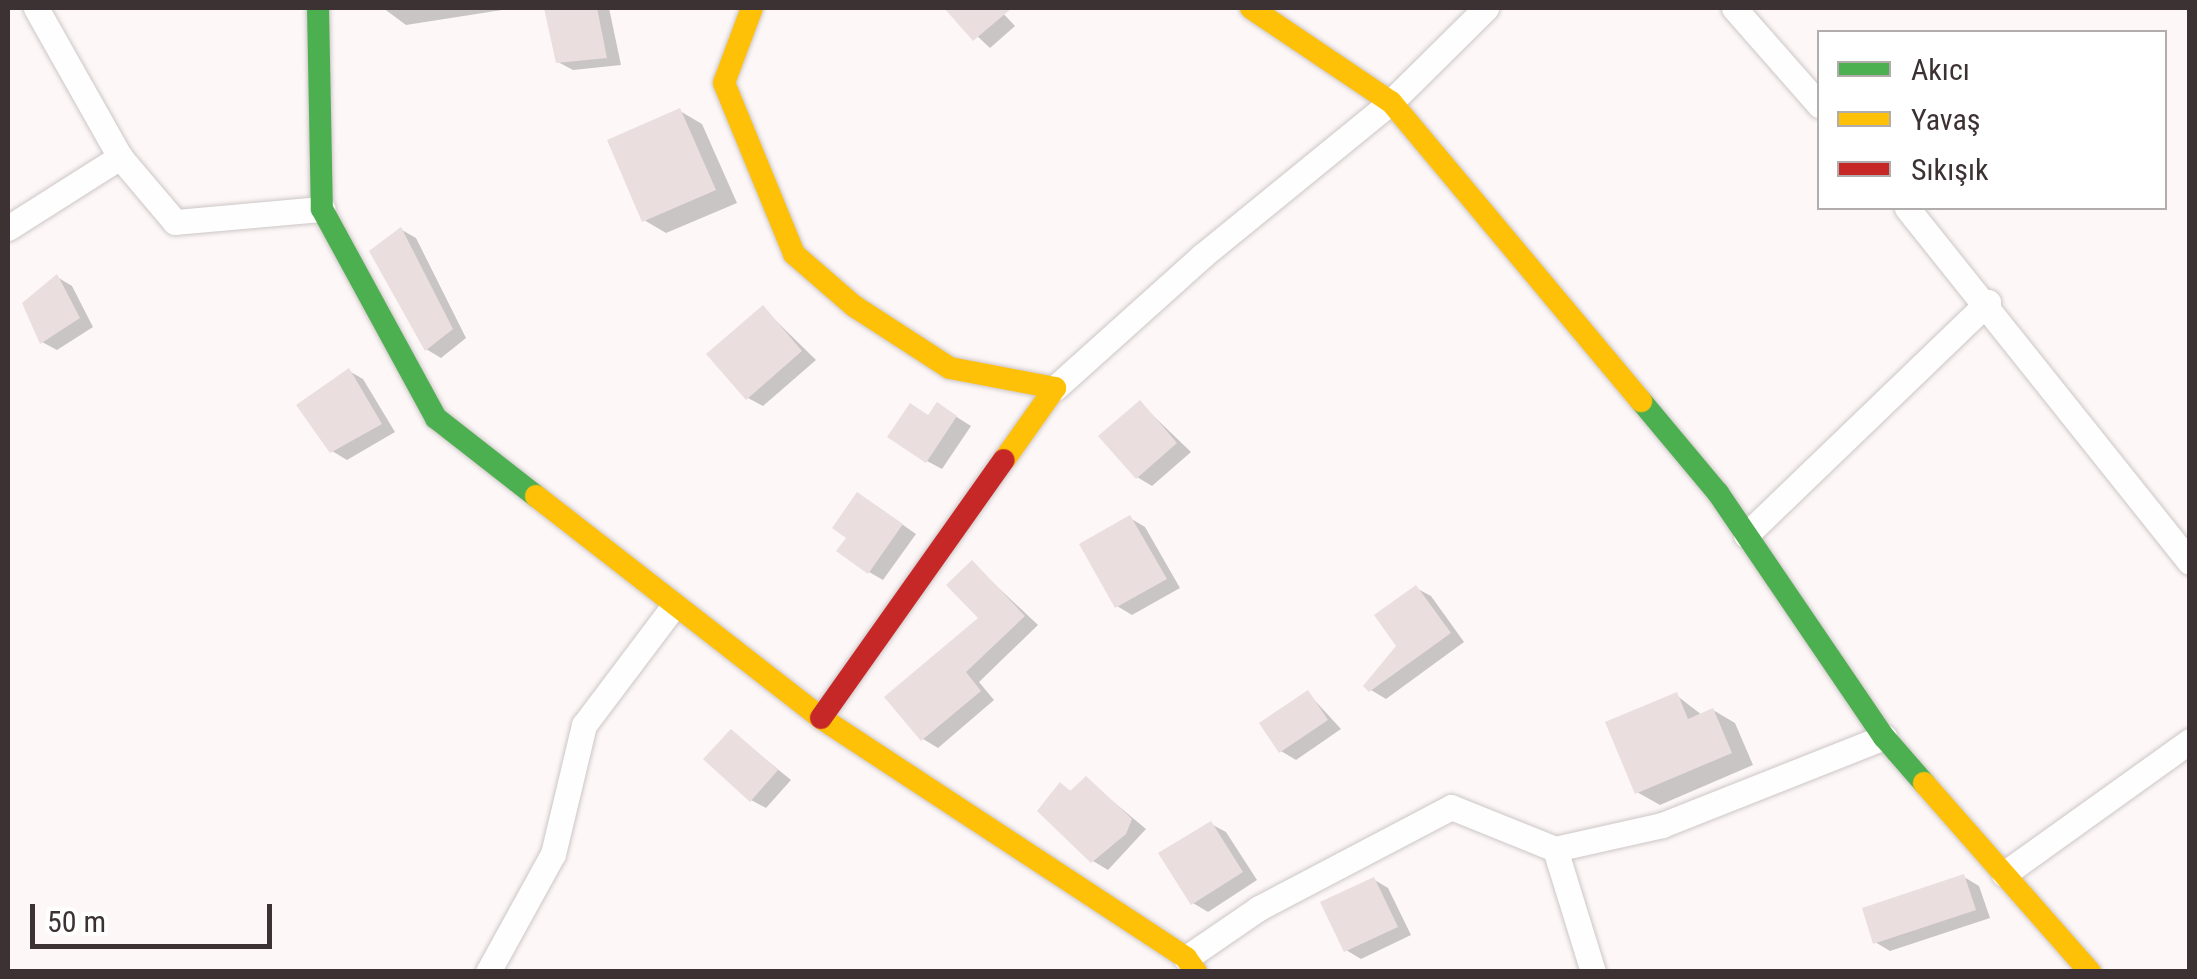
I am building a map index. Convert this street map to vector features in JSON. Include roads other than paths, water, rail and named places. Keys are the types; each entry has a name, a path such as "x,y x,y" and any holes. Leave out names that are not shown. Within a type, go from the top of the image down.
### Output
{"street":[{"path":"36,8 120,156 175,222 322,209"},
{"path":"318,8 322,209 436,418 673,607 821,718 1191,964 1260,908 1451,806 1555,849 1662,825 1884,736"},
{"path":"752,8 724,83 794,254 854,306 950,368 1055,388"},
{"path":"1251,8 1391,102 1746,534 1884,736 2090,972"},
{"path":"821,718 1055,388 1202,256 1391,102 1486,8"},
{"path":"1734,8 1817,103"},
{"path":"8,228 120,156"},
{"path":"1910,210 1988,302 2190,562"},
{"path":"1746,534 1988,302"},
{"path":"488,972 553,854 584,725 673,607"},
{"path":"2004,874 2190,741"},
{"path":"1555,849 1593,972"}]}
